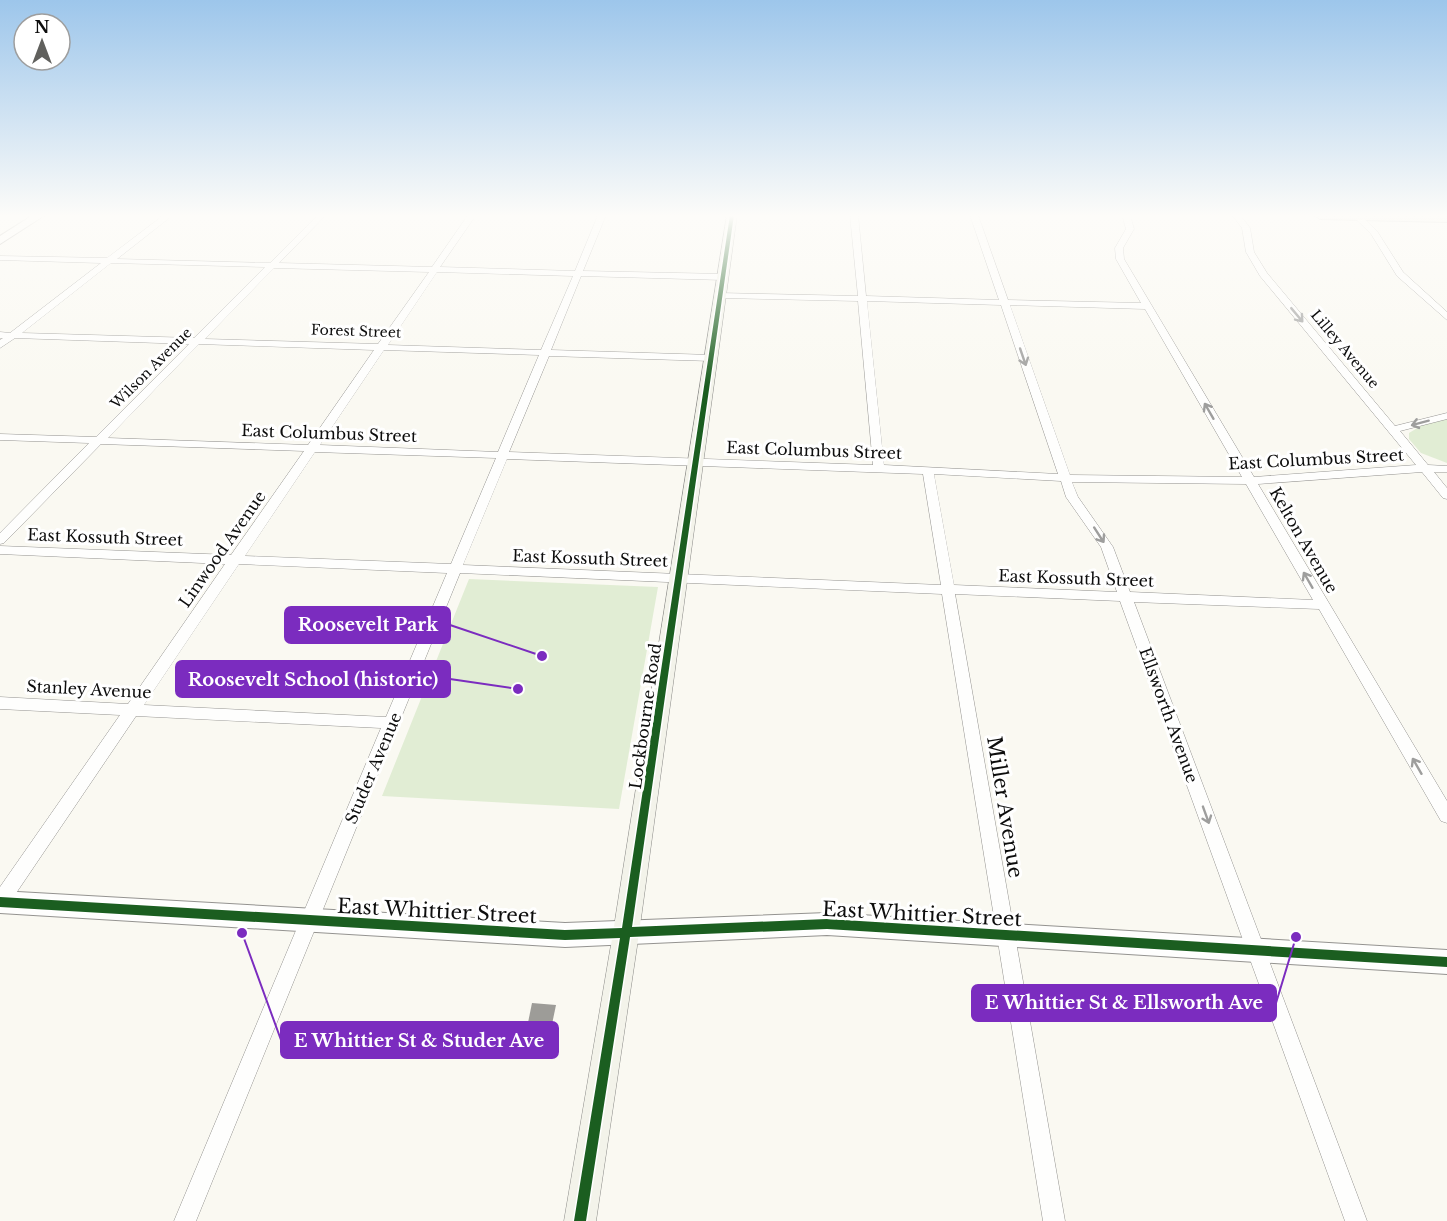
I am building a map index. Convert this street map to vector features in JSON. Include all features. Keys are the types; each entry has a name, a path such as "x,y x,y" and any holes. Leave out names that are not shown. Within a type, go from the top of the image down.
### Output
{"main road":[{"name":"Lockbourne Road","path":"580,1221 627,933 725,272"}],"street":[{"path":"0,345 96,272"},
{"name":"Wilson Avenue","path":"0,540 264,272"},
{"name":"Linwood Avenue","path":"0,902 433,272"},
{"path":"529,272 578,273 862,298 1148,306"},
{"path":"859,272 879,469"},
{"name":"Ellsworth Avenue","path":"994,272 1075,503 1107,547 1356,1221"},
{"name":"Kelton Avenue","path":"1128,272 1447,816"},
{"name":"Lilley Avenue","path":"1262,272 1447,495"},
{"path":"1398,272 1447,317"},
{"name":"Studer Avenue","path":"185,1221 578,273"},
{"name":"Forest Street","path":"0,335 712,357"},
{"path":"1393,430 1447,416"},
{"name":"East Columbus Street","path":"0,437 879,469 1065,478 1250,481 1339,477 1425,468 1447,469"},
{"name":"Miller Avenue","path":"928,471 1054,1221"},
{"name":"East Kossuth Street","path":"0,550 1323,605"},
{"name":"Stanley Avenue","path":"0,703 392,723"},
{"name":"East Whittier Street","path":"0,902 566,935 827,924 1447,962"}],"green space":[{"path":"1447,419 1447,463 1421,453 1409,439 1409,433 1424,424"},
{"path":"469,579 658,587 619,809 382,796"}],"building":[{"path":"532,1003 556,1005 545,1058 521,1057"}],"cycle path":[{"path":"580,1221 626,933 724,272"},
{"path":"0,902 565,935 827,924 1447,962"}],"place":[{"name":"Roosevelt Park","path":"542,656"},
{"name":"Roosevelt School (historic)","path":"518,689"},
{"name":"E Whittier St & Studer Ave","path":"242,933"},
{"name":"E Whittier St & Ellsworth Ave","path":"1296,937"}]}
